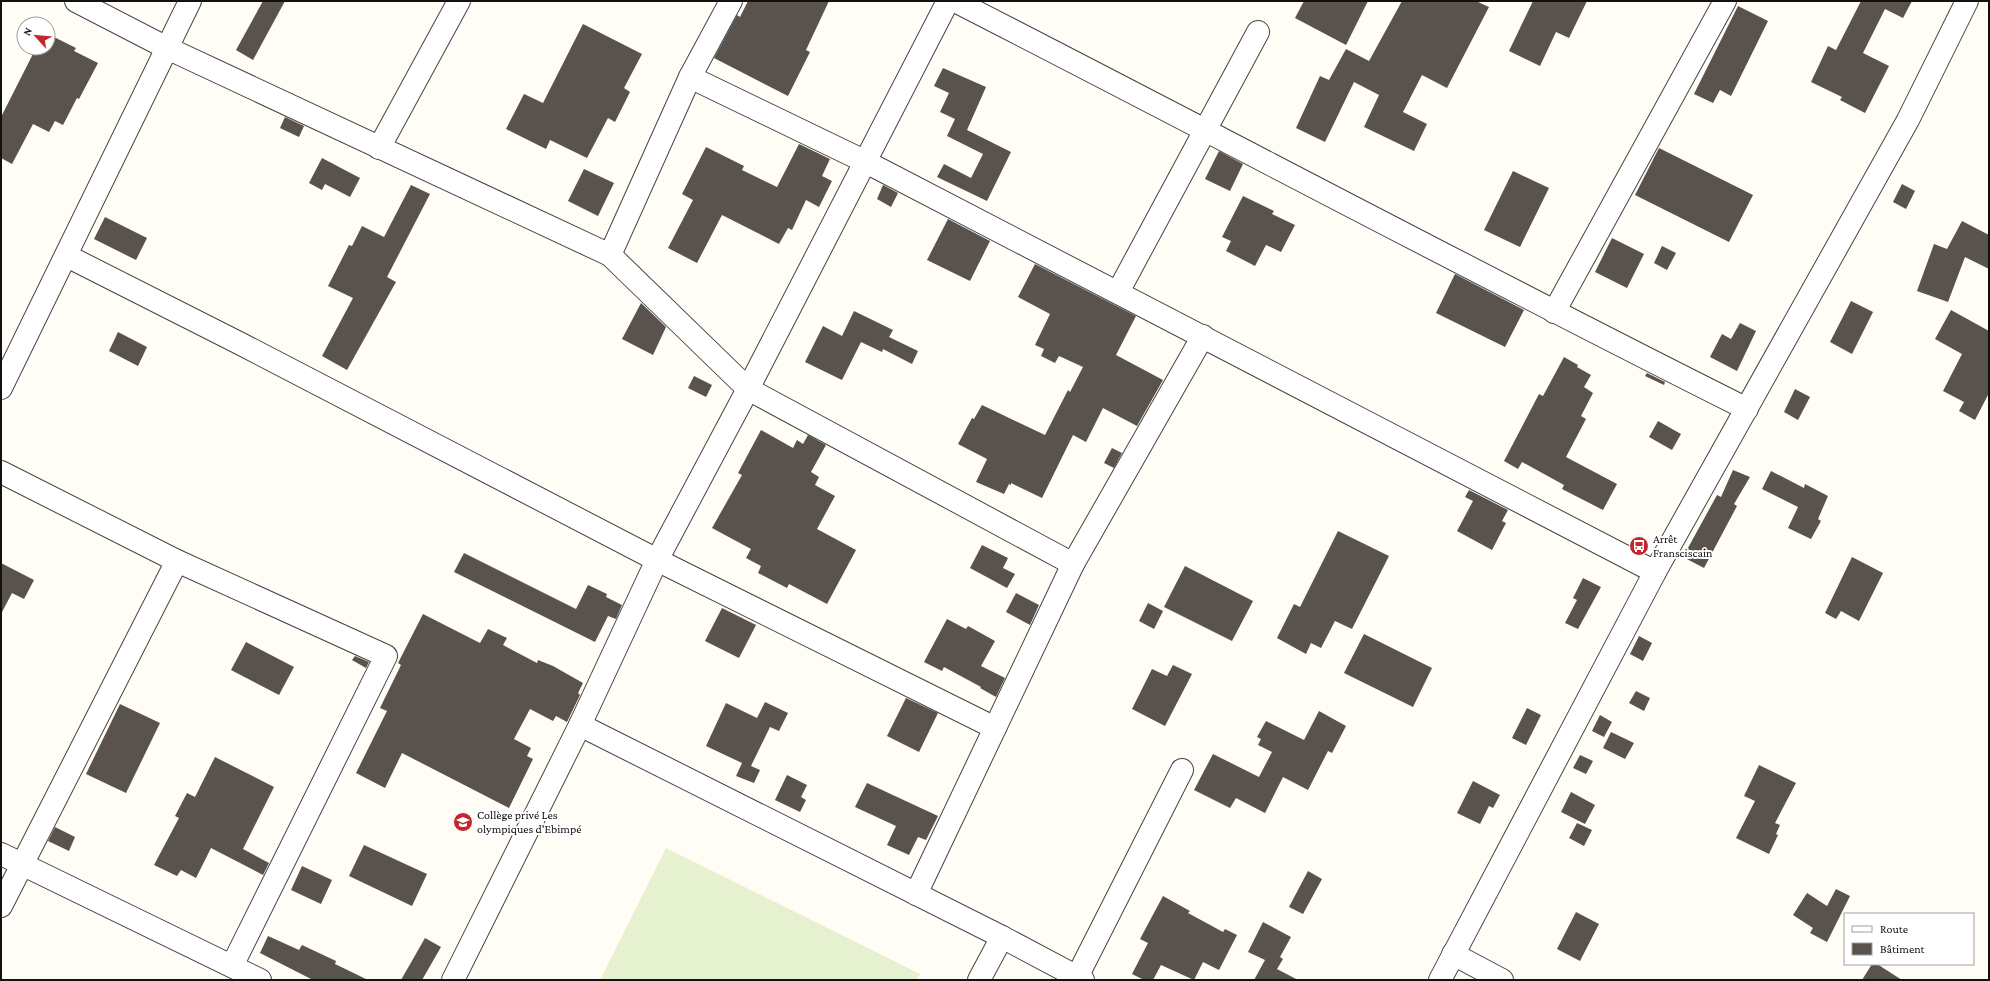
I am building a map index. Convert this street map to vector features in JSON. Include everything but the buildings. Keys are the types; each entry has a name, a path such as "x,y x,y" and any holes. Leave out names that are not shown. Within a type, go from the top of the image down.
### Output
{"street":[{"path":"76,1 167,48 610,255 748,389 1073,564"},
{"path":"1,388 67,256 190,1"},
{"path":"379,148 459,1"},
{"path":"610,255 690,77 731,1"},
{"path":"453,980 580,725 657,560 748,389 948,1"},
{"path":"955,1 1206,129 1554,312 1747,408"},
{"path":"1554,312 1725,1"},
{"path":"1440,980 1654,572 1908,120 1968,1"},
{"path":"1118,292 1258,32"},
{"path":"690,77 866,162 1654,572"},
{"path":"67,256 255,351 657,560 995,728"},
{"path":"916,894 1073,564 1202,336"},
{"path":"1,472 177,561 386,656 232,966"},
{"path":"1,906 177,561"},
{"path":"580,725 1002,937 1080,978 1182,770"},
{"path":"1,854 260,980"},
{"path":"979,980 1002,937"},
{"path":"1453,954 1502,980"}],"green space":[{"path":"666,848 920,974 917,980 600,980"}],"place":[{"name":"Arrêt Fransciscain","path":"1639,546"},
{"name":"Collège privé Les olympiques d'Ebimpé","path":"463,822"}]}
